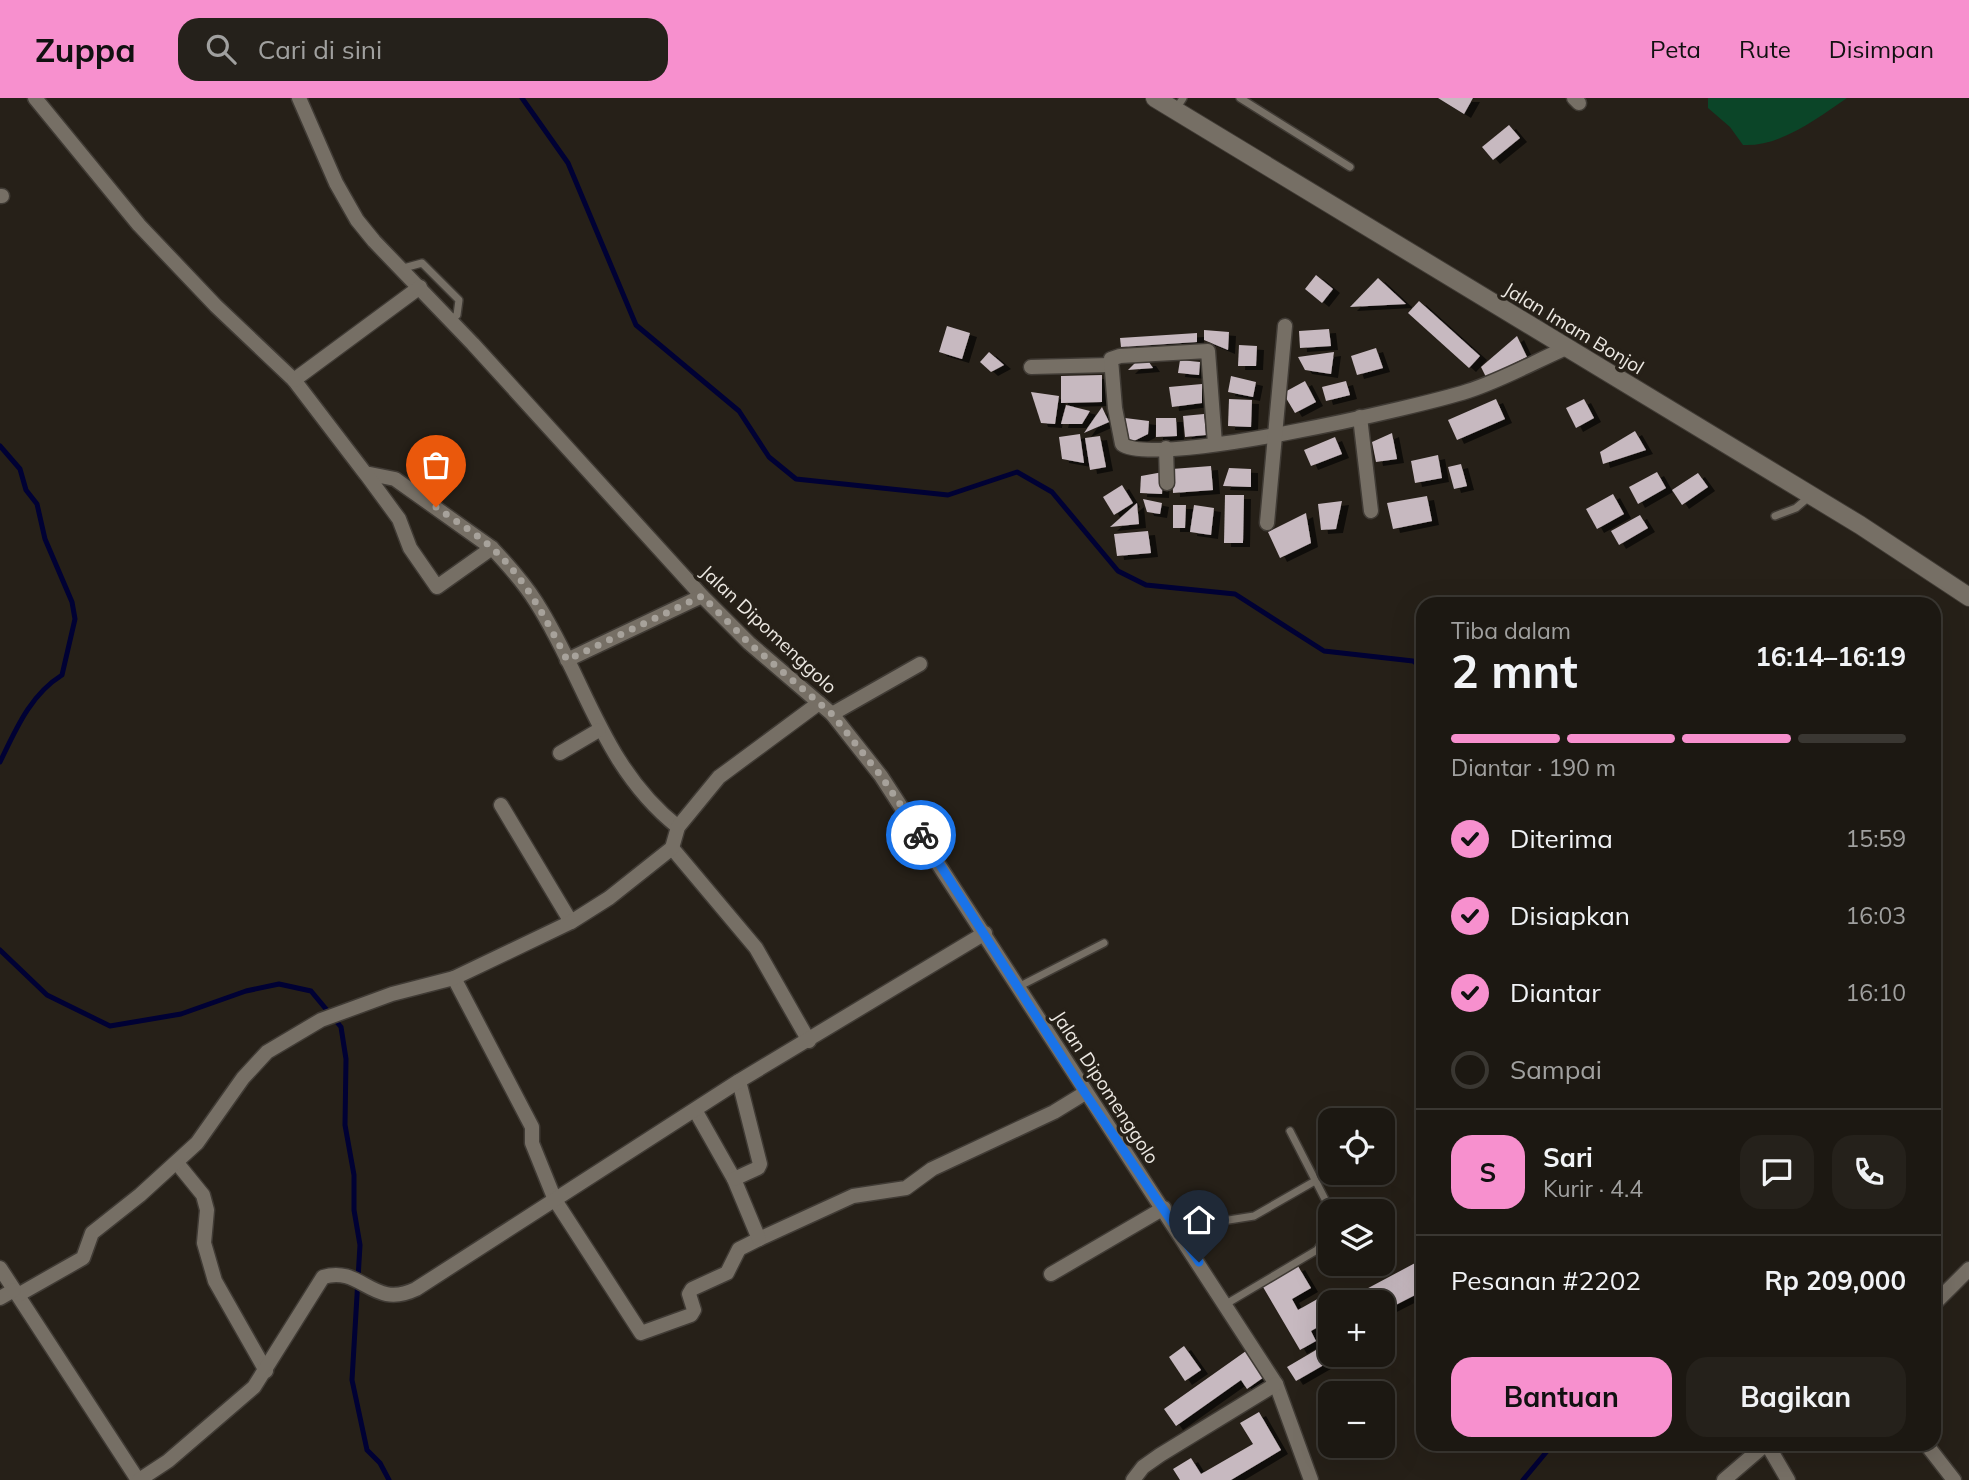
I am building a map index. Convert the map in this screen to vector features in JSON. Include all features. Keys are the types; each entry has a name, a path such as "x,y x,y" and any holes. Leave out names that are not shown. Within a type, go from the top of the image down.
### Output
{"main road":[{"name":"Jalan Imam Bonjol","path":"1155,98 1179,104 1566,348 1811,496 1969,597"}],"street":[{"path":"35,98 139,225 216,306 294,380 399,519 410,548 438,587 492,548"},
{"name":"Jalan Dipomenggolo","path":"299,98 336,183 358,220 400,269 451,320 702,596 749,643 832,714 881,776 985,933 1085,1093 1185,1240 1276,1384 1311,1480"},
{"path":"294,380 420,287"},
{"path":"1267,523 1285,326"},
{"path":"1215,444 1208,351 1120,356 1111,359 1122,444 1128,448 1166,449 1215,444 1276,437 1468,391 1566,348"},
{"path":"1031,367 1110,365"},
{"path":"1360,417 1371,511"},
{"path":"1166,449 1167,483"},
{"path":"365,473 395,479 492,548 536,602 567,660 599,730 644,798 678,827"},
{"path":"567,660 702,596"},
{"path":"832,714 920,664"},
{"path":"0,1298 16,1293 83,1258 92,1233 177,1163 197,1143 243,1078 267,1052 341,1011 454,978 571,922 609,898 672,848 678,827 719,777 819,702"},
{"path":"560,753 599,730"},
{"path":"501,805 571,922"},
{"path":"672,848 756,948 809,1041"},
{"path":"0,1268 138,1480 168,1461 238,1404 266,1371 316,1283 333,1274 365,1284 387,1296 401,1296 739,1082 985,933"},
{"path":"454,978 532,1127 531,1143 555,1200 641,1333 691,1315 692,1289 727,1272 739,1249 853,1196 906,1188 932,1169 1054,1112 1085,1093"},
{"path":"734,1179 758,1168 760,1164 739,1082"},
{"path":"695,1110 734,1179 759,1239"},
{"path":"177,1163 203,1195 206,1210 204,1243 215,1281 266,1371"},
{"path":"1051,1274 1164,1208"},
{"path":"1941,1297 1969,1269"},
{"path":"1133,1480 1143,1467 1160,1455 1276,1384"},
{"path":"1724,1480 1759,1451"},
{"path":"1771,1451 1788,1480"},
{"path":"1931,1451 1954,1480"}],"lane":[{"path":"1240,98 1350,167"},
{"path":"400,269 408,264 422,263 447,286 459,300 457,315 451,320"},
{"path":"1775,516 1796,508 1811,496"},
{"path":"1018,987 1104,943"},
{"path":"1290,1131 1325,1199"},
{"path":"1185,1240 1216,1222 1254,1216 1315,1181"},
{"path":"1226,1304 1318,1249"}],"green space":[{"path":"1708,98 1847,98 1785,136 1743,145 1730,127 1708,108"}],"building":[{"path":"1438,98 1473,98 1464,114"},
{"path":"1509,125 1520,138 1493,160 1482,147"},
{"path":"1316,275 1333,289 1322,303 1305,289"},
{"path":"1378,278 1406,304 1350,307"},
{"path":"1419,301 1480,356 1469,368 1408,313"},
{"path":"947,326 970,333 962,359 939,352"},
{"path":"1329,329 1331,346 1300,348 1299,331"},
{"path":"1204,330 1229,332 1228,350 1204,340"},
{"path":"1197,333 1197,342 1121,347 1120,338"},
{"path":"1517,336 1527,357 1486,377 1481,367"},
{"path":"1239,345 1257,346 1256,366 1238,366"},
{"path":"1376,348 1383,368 1357,375 1351,356"},
{"path":"989,352 1004,365 991,372 980,362"},
{"path":"1334,352 1331,374 1305,370 1298,357"},
{"path":"1180,360 1200,362 1199,375 1178,373"},
{"path":"1136,362 1149,362 1153,368 1128,370"},
{"path":"1102,375 1102,402 1061,403 1061,376"},
{"path":"1231,376 1256,382 1253,397 1228,392"},
{"path":"1305,381 1316,402 1295,413 1283,393"},
{"path":"1346,381 1350,395 1326,401 1322,387"},
{"path":"1202,384 1202,403 1172,407 1169,387"},
{"path":"1031,392 1059,396 1055,424 1041,423"},
{"path":"1229,399 1252,400 1251,427 1228,426"},
{"path":"1496,399 1505,419 1457,440 1448,420"},
{"path":"1584,399 1594,418 1576,428 1566,408"},
{"path":"1066,405 1090,411 1082,424 1061,424"},
{"path":"1102,407 1109,422 1084,433"},
{"path":"1204,414 1206,435 1185,437 1183,416"},
{"path":"1125,418 1149,421 1148,434 1130,443"},
{"path":"1156,418 1176,418 1177,436 1156,437"},
{"path":"1635,431 1646,450 1603,464 1600,452"},
{"path":"1392,433 1397,459 1376,462 1372,442"},
{"path":"1080,434 1084,463 1062,459 1059,437"},
{"path":"1100,436 1106,467 1090,470 1085,438"},
{"path":"1335,437 1342,454 1311,466 1304,450"},
{"path":"1438,455 1442,478 1415,483 1411,461"},
{"path":"1461,464 1467,486 1454,489 1448,467"},
{"path":"1211,466 1213,490 1173,493 1172,469"},
{"path":"1229,468 1251,469 1251,487 1223,486"},
{"path":"1163,472 1162,494 1140,493 1141,476"},
{"path":"1657,472 1666,488 1638,504 1629,487"},
{"path":"1698,473 1708,487 1682,505 1672,490"},
{"path":"1122,485 1133,503 1114,515 1103,497"},
{"path":"1613,494 1624,514 1597,529 1586,509"},
{"path":"1225,495 1244,495 1243,543 1224,543"},
{"path":"1427,496 1432,521 1393,529 1387,503"},
{"path":"1143,499 1162,503 1160,514 1147,512"},
{"path":"1342,501 1336,529 1321,530 1318,504"},
{"path":"1137,503 1139,524 1110,527"},
{"path":"1173,505 1186,505 1185,528 1173,528"},
{"path":"1194,505 1214,508 1211,535 1190,532"},
{"path":"1306,513 1311,543 1280,558 1268,532"},
{"path":"1640,515 1648,528 1619,545 1611,531"},
{"path":"1148,531 1151,553 1117,556 1114,534"},
{"path":"1416,1263 1416,1295 1395,1305 1395,1290 1364,1290"},
{"path":"1298,1266 1311,1288 1292,1299 1298,1310 1318,1299 1318,1327 1311,1331 1316,1341 1300,1350 1263,1287"},
{"path":"1184,1346 1201,1370 1185,1381 1169,1357"},
{"path":"1318,1349 1318,1367 1320,1367 1296,1381 1287,1367"},
{"path":"1246,1351 1264,1377 1247,1389 1241,1380 1176,1426 1164,1409"},
{"path":"1259,1412 1281,1450 1231,1480 1180,1480 1173,1469 1191,1458 1201,1474 1253,1444 1240,1423"}],"waterway":[{"path":"522,98 568,163 636,325 739,411 769,457 796,479 948,495 1017,472 1052,492 1118,571 1146,585 1235,594 1324,651 1416,663"},
{"path":"0,446 20,469 26,490 37,504 45,539 72,602 75,619 62,675 41,692 33,703 18,725 0,762"},
{"path":"0,950 47,995 110,1026 181,1014 246,991 279,984 311,991 341,1027 346,1059 345,1125 354,1175 354,1210 360,1245 352,1380 367,1450 380,1463 389,1480"},
{"path":"1523,1480 1547,1451"}],"way so far":[{"path":"436,507 492,548 504,561 536,602 567,660 702,596 749,643 832,714 881,776 921,835"}],"route":[{"path":"921,835 1085,1093 1199,1262"}]}
